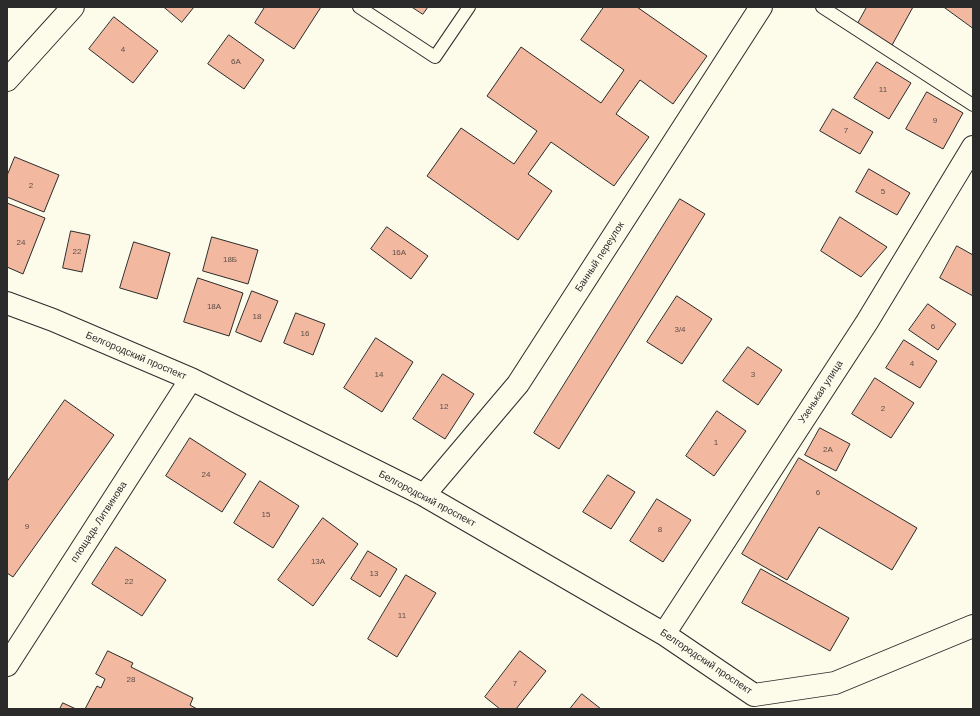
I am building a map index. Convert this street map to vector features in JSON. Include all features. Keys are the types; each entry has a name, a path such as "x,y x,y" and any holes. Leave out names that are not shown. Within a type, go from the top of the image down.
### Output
{"street":[{"path":"7,80 73,7"},
{"name":"Банный переулок","path":"424,495 518,384 760,7"},
{"name":"Узенькая улица","path":"664,634 867,322 973,147"},
{"name":"Белгородский проспект","path":"7,303 53,320 191,379 424,495 664,634 754,695 835,683 973,626"},
{"name":"площадь Литвинова","path":"7,665 191,379"}],"lane":[{"path":"358,7 435,57 469,7"},
{"path":"822,7 973,105"}],"building":[{"path":"164,7 194,7 182,22"},
{"path":"265,7 321,7 294,49 255,23"},
{"path":"412,7 428,7 423,14"},
{"path":"604,7 637,7 707,56 673,104 640,80 616,114 649,137 614,186 551,142 528,174 552,191 518,240 427,176 461,128 514,164 537,131 487,96 521,47 601,103 624,70 581,40"},
{"path":"867,7 913,7 891,47 856,27"},
{"path":"944,7 973,7 973,28"},
{"path":"114,17 158,51 133,83 89,49"},
{"path":"229,35 264,60 244,89 208,64"},
{"path":"877,62 911,83 889,119 854,98"},
{"path":"927,92 963,113 943,149 906,129"},
{"path":"833,109 873,132 860,154 820,131"},
{"path":"15,157 59,175 44,212 7,197 7,176"},
{"path":"869,169 910,193 897,215 856,192"},
{"path":"680,199 705,214 559,449 534,433"},
{"path":"7,203 45,218 23,274 7,267"},
{"path":"840,217 887,247 861,277 821,251"},
{"path":"387,227 428,256 411,279 371,249"},
{"path":"71,231 90,235 82,272 63,268"},
{"path":"212,237 258,250 248,284 203,271"},
{"path":"134,242 170,253 157,299 120,288"},
{"path":"957,246 973,255 973,296 940,278"},
{"path":"198,278 243,293 229,336 184,322"},
{"path":"252,291 278,301 261,342 236,332"},
{"path":"677,296 712,319 682,364 647,342"},
{"path":"928,304 956,324 938,350 909,330"},
{"path":"296,313 325,324 313,355 284,343"},
{"path":"376,338 413,362 382,412 344,388"},
{"path":"904,340 937,361 920,388 886,368"},
{"path":"748,347 782,370 758,405 723,381"},
{"path":"443,374 474,394 445,439 413,419"},
{"path":"875,378 914,403 891,438 852,414"},
{"path":"65,400 114,435 13,577 7,573 7,482"},
{"path":"717,411 746,431 714,476 686,456"},
{"path":"820,428 850,444 836,471 805,455"},
{"path":"190,438 246,474 222,512 166,476"},
{"path":"799,458 917,528 892,570 819,527 787,580 742,554"},
{"path":"608,475 635,492 611,529 583,512"},
{"path":"260,481 299,506 273,548 234,523"},
{"path":"657,499 691,520 663,562 630,541"},
{"path":"323,518 358,544 313,606 278,580"},
{"path":"116,547 166,580 142,616 92,584"},
{"path":"368,551 397,569 380,597 351,579"},
{"path":"761,569 849,618 830,651 742,603"},
{"path":"406,575 436,593 397,657 368,639"},
{"path":"108,651 133,663 131,667 193,698 190,705 197,709 85,709 97,686 101,688 105,679 96,674"},
{"path":"520,651 546,671 516,709 500,709 485,697"},
{"path":"582,694 601,709 570,709"},
{"path":"63,703 76,709 60,709"}]}
